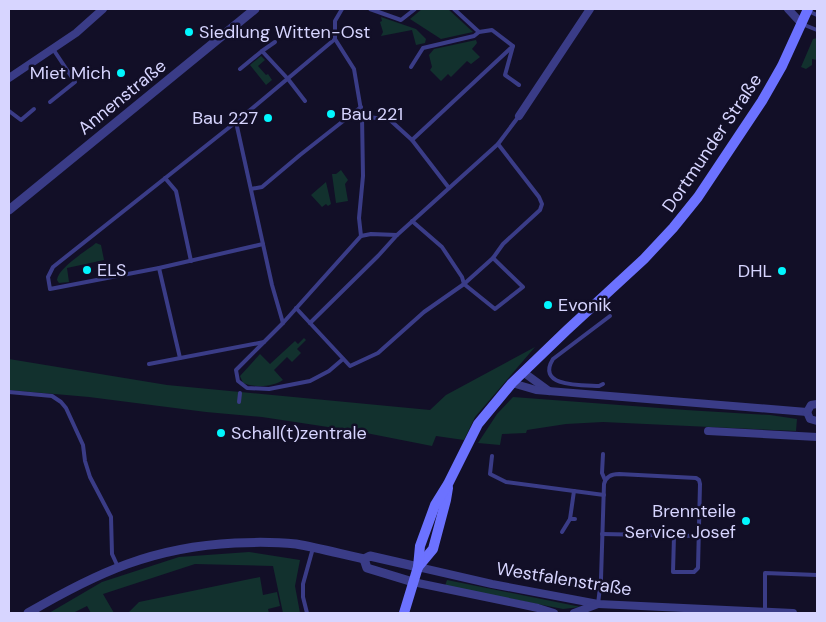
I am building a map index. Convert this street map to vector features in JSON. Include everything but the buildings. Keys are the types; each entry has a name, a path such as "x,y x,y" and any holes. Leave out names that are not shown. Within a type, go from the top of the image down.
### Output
{"main road":[{"name":"Dortmunder Straße","path":"404,613 418,567 433,549 446,500 448,484 478,424 523,372 644,259 698,197 762,101 782,66 809,11"}],"street":[{"path":"9,78 90,22 103,9"},
{"name":"Annenstraße","path":"9,210 255,9"},
{"path":"519,116 590,9"},
{"path":"788,9 802,24"},
{"path":"523,372 549,392"},
{"path":"512,383 549,392 807,412"},
{"path":"708,431 815,436 816,421 808,417 807,412 811,405 817,404"},
{"name":"Westfalenstraße","path":"28,613 72,588 118,567 173,550 223,544 274,542 364,559 370,556 492,584 598,604 793,613"},
{"name":"Westfalenstraße","path":"364,559 368,568 413,582 554,613"},
{"path":"574,613 598,604"},
{"path":"596,613 598,604"},
{"path":"598,604 601,613"}],"lane":[{"path":"342,9 335,21 335,39 354,68 362,116 363,176 359,218 361,236"},
{"path":"370,9 402,20 415,9"},
{"path":"454,9 479,32"},
{"path":"802,24 817,30"},
{"path":"411,67 423,48 474,36 479,32 492,30 514,46"},
{"path":"263,244 159,268 50,289 48,277 53,267 236,122 335,39"},
{"path":"240,69 275,42"},
{"path":"514,46 505,74 519,85"},
{"path":"412,140 514,46"},
{"path":"50,102 75,82 53,49"},
{"path":"262,51 288,78 305,102"},
{"path":"251,189 262,186 361,107"},
{"path":"9,111 21,120 34,109"},
{"path":"362,116 390,120 412,140 449,188"},
{"path":"310,323 397,235 498,144 519,116"},
{"path":"236,122 272,285 283,323"},
{"path":"296,308 350,366 378,353 424,312 464,284 493,258 503,244 540,210 542,204 540,197 498,144"},
{"path":"165,178 176,191 191,261"},
{"path":"412,221 442,247 462,277 464,284 495,309 522,287 493,258"},
{"path":"343,359 329,371 310,381 269,389 247,388 238,381 236,370 283,323 361,236 371,234 397,235"},
{"path":"159,268 180,358"},
{"path":"603,384 599,386 560,383 552,377 550,366 553,359 610,316"},
{"path":"149,364 264,342"},
{"path":"9,392 52,396 66,408 82,445 90,477 111,517 112,554 118,567"},
{"path":"239,402 240,393"},
{"path":"598,604 601,579 605,480 602,473 603,454"},
{"path":"492,456 490,474 506,482 604,494"},
{"path":"605,480 612,475 619,474 696,478 699,480 698,568 691,572 673,572 674,536"},
{"path":"562,532 573,519 574,491"},
{"path":"602,534 699,536"},
{"path":"602,545 609,547"},
{"path":"307,613 303,597 303,584 313,548"},
{"path":"765,612 766,573 817,574"}],"green space":[{"path":"422,9 448,9 473,32 441,39 410,19"},
{"path":"381,17 416,29 426,39 425,43 416,45 412,30 381,36 383,32 380,22 382,21"},
{"path":"817,38 817,60 812,59 812,65 806,69 801,67 813,39"},
{"path":"476,40 477,43 472,49 480,57 471,64 467,61 451,77 448,74 441,81 430,70 432,67 429,55 434,49"},
{"path":"261,56 265,60 258,66 272,80 266,85 250,65"},
{"path":"341,170 348,180 345,184 348,201 336,203 332,174 336,174"},
{"path":"326,182 331,204 328,206 326,204 322,207 311,195"},
{"path":"96,243 101,245 104,260 67,268 69,282 59,283 57,280 62,270"},
{"path":"304,338 306,340 297,349 301,353 292,362 287,357 274,370 283,380 264,386 253,386 243,383 240,376 260,354 270,364 295,341 298,344"},
{"path":"535,347 475,417 464,440 436,436 432,446 361,432 262,417 89,397 9,390 9,359 167,385 430,410 446,395"},
{"path":"513,397 770,415 797,419 796,431 603,422 566,424 527,430 526,433 502,434 500,445 478,443 497,414"},
{"path":"249,552 300,560 295,586 300,613 283,613 273,566 195,564 103,594 114,613 91,613 87,606 73,613 49,613 102,582 179,557"},
{"path":"260,577 263,595 277,592 280,606 268,609 269,613 128,613 139,602"},
{"path":"447,580 581,607 563,609 445,586"}],"place":[{"name":"Siedlung Witten-Ost","path":"189,32"},
{"name":"Miet Mich","path":"121,73"},
{"name":"Bau 221","path":"331,114"},
{"name":"Bau 227","path":"268,118"},
{"name":"ELS","path":"87,270"},
{"name":"DHL","path":"782,271"},
{"name":"Evonik","path":"548,305"},
{"name":"Schall(t)zentrale","path":"221,433"},
{"name":"Brennteile Service Josef","path":"746,521"}]}
